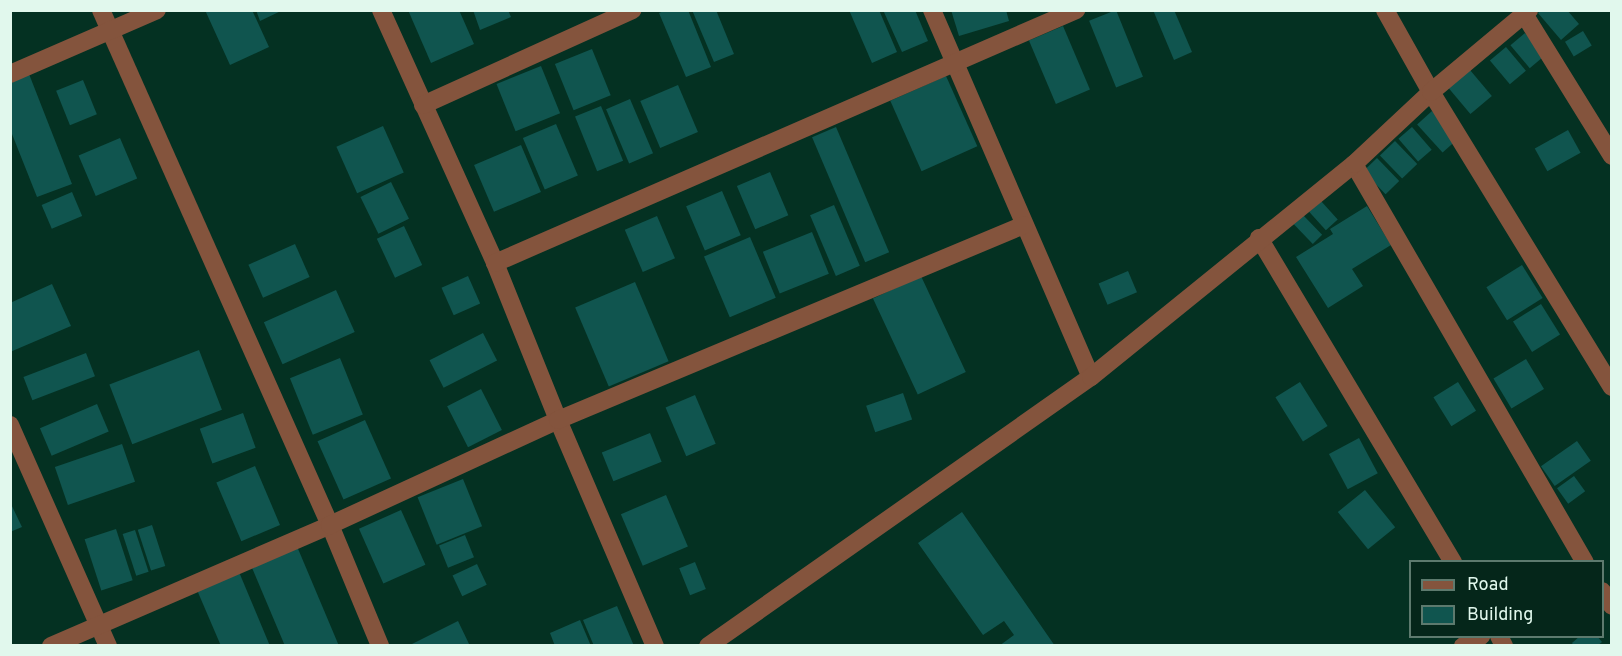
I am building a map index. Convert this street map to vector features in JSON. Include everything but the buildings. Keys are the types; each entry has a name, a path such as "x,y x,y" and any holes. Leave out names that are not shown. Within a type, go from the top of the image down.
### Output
{"street":[{"path":"101,10 330,525 380,645"},
{"path":"10,74 157,10"},
{"path":"381,10 495,263 558,420 655,645"},
{"path":"423,105 632,10"},
{"path":"932,10 1091,377"},
{"path":"495,263 1076,10"},
{"path":"1385,10 1431,92 1611,387"},
{"path":"708,645 1091,377 1259,238 1354,164 1431,92 1527,12 1611,156"},
{"path":"1354,164 1584,560"},
{"path":"51,645 330,525 558,420 1024,225"},
{"path":"1259,238 1453,560"},
{"path":"10,425 108,645"},
{"path":"1463,645 1477,638"}]}
